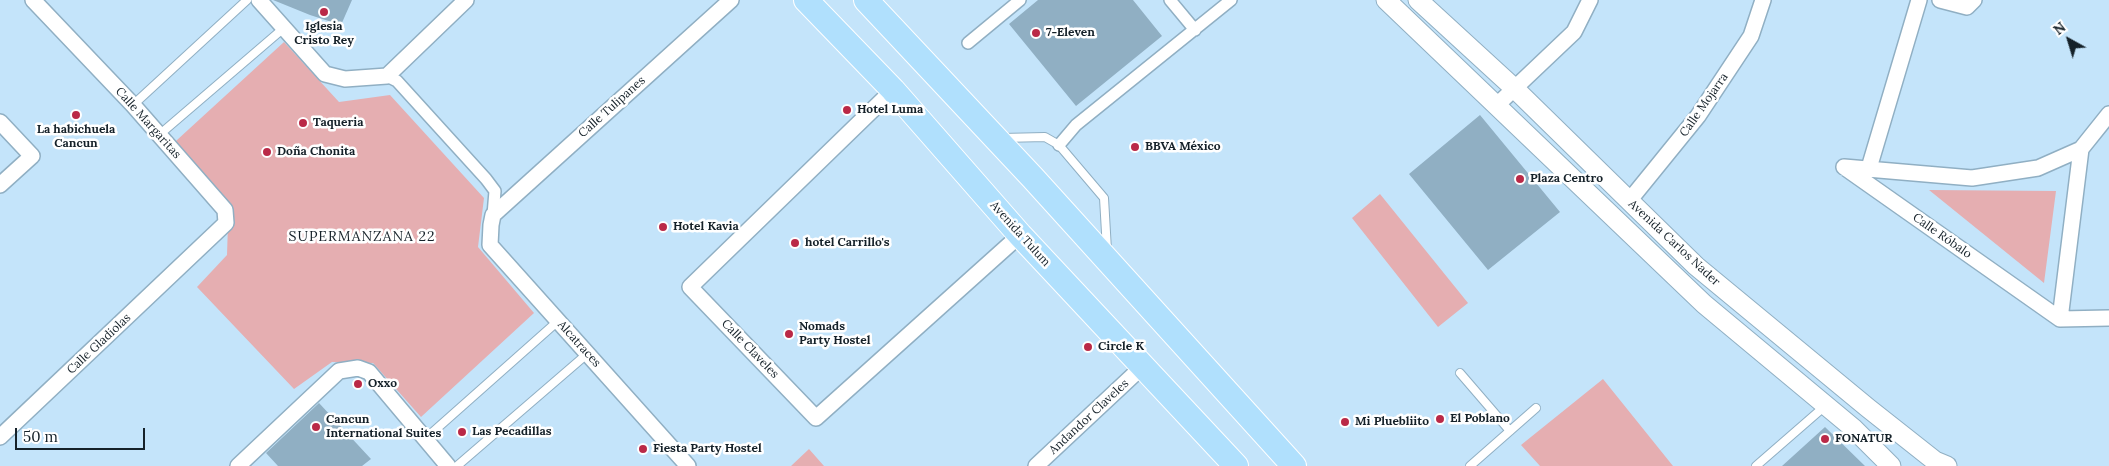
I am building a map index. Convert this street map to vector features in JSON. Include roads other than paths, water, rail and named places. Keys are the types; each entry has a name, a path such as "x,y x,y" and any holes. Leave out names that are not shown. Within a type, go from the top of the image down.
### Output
{"main road":[{"name":"Avenida Tulum","path":"806,0 893,90 1020,235 1236,466"},
{"path":"871,3 1294,466"}],"street":[{"name":"Calle Margaritas","path":"33,0 133,105 225,210 226,223 197,251"},
{"path":"259,0 325,74 344,79 387,76 397,80 495,191 493,215"},
{"path":"387,76 466,0"},
{"name":"Calle Tulipanes","path":"493,215 731,0"},
{"path":"968,43 1020,0"},
{"path":"1170,0 1195,30"},
{"path":"1059,145 1076,125 1231,0"},
{"name":"Avenida Carlos Nader","path":"1386,0 1704,304 1853,428 1891,466"},
{"name":"Avenida Carlos Nader","path":"1418,0 1514,88 1696,266 1939,464"},
{"path":"1496,105 1574,32 1590,0"},
{"name":"Calle Mojarra","path":"1629,201 1698,116 1751,36 1762,0"},
{"path":"1868,168 1919,0"},
{"path":"1940,0 1968,7 1974,0"},
{"name":"Calle Claveles","path":"893,90 690,287 816,418 1020,235"},
{"name":"Calle Róbalo","path":"2060,319 1844,167 1972,178 2038,168 2081,149 2109,114"},
{"path":"0,122 32,156 0,185"},
{"path":"2081,149 2060,319 2109,318"},
{"name":"Alcatraces","path":"493,215 490,246 688,466"},
{"name":"Calle Gladiolas","path":"0,437 197,251"},
{"name":"Andandor Claveles","path":"1036,466 1142,367"},
{"path":"238,466 339,371 358,368 369,372 448,466"}],"lane":[{"path":"133,105 247,0"},
{"path":"159,135 285,27"},
{"path":"994,138 1045,137 1059,145 1104,198 1107,260"},
{"path":"425,440 558,321"},
{"path":"456,466 587,354"},
{"path":"1460,373 1510,431"},
{"path":"1756,466 1826,405"},
{"path":"1470,466 1536,408"}],"place":[{"name":"Iglesia Cristo Rey","path":"324,12"},
{"name":"7-Eleven","path":"1036,33"},
{"name":"Hotel Luma","path":"847,110"},
{"name":"La habichuela Cancun","path":"76,115"},
{"name":"Taqueria","path":"303,123"},
{"name":"BBVA México","path":"1135,147"},
{"name":"Doña Chonita","path":"267,152"},
{"name":"Plaza Centro","path":"1520,179"},
{"name":"Hotel Kavia","path":"663,227"},
{"name":"hotel Carrillo's","path":"795,243"},
{"name":"Nomads Party Hostel","path":"789,334"},
{"name":"Circle K","path":"1088,347"},
{"name":"Oxxo","path":"358,384"},
{"name":"El Poblano","path":"1440,419"},
{"name":"Mi Pluebliito","path":"1345,422"},
{"name":"Cancun International Suites","path":"316,427"},
{"name":"Las Pecadillas","path":"462,432"},
{"name":"FONATUR","path":"1825,439"},
{"name":"Fiesta Party Hostel","path":"643,449"}],"district":[{"name":"SUPERMANZANA 22","path":"362,237"}]}
